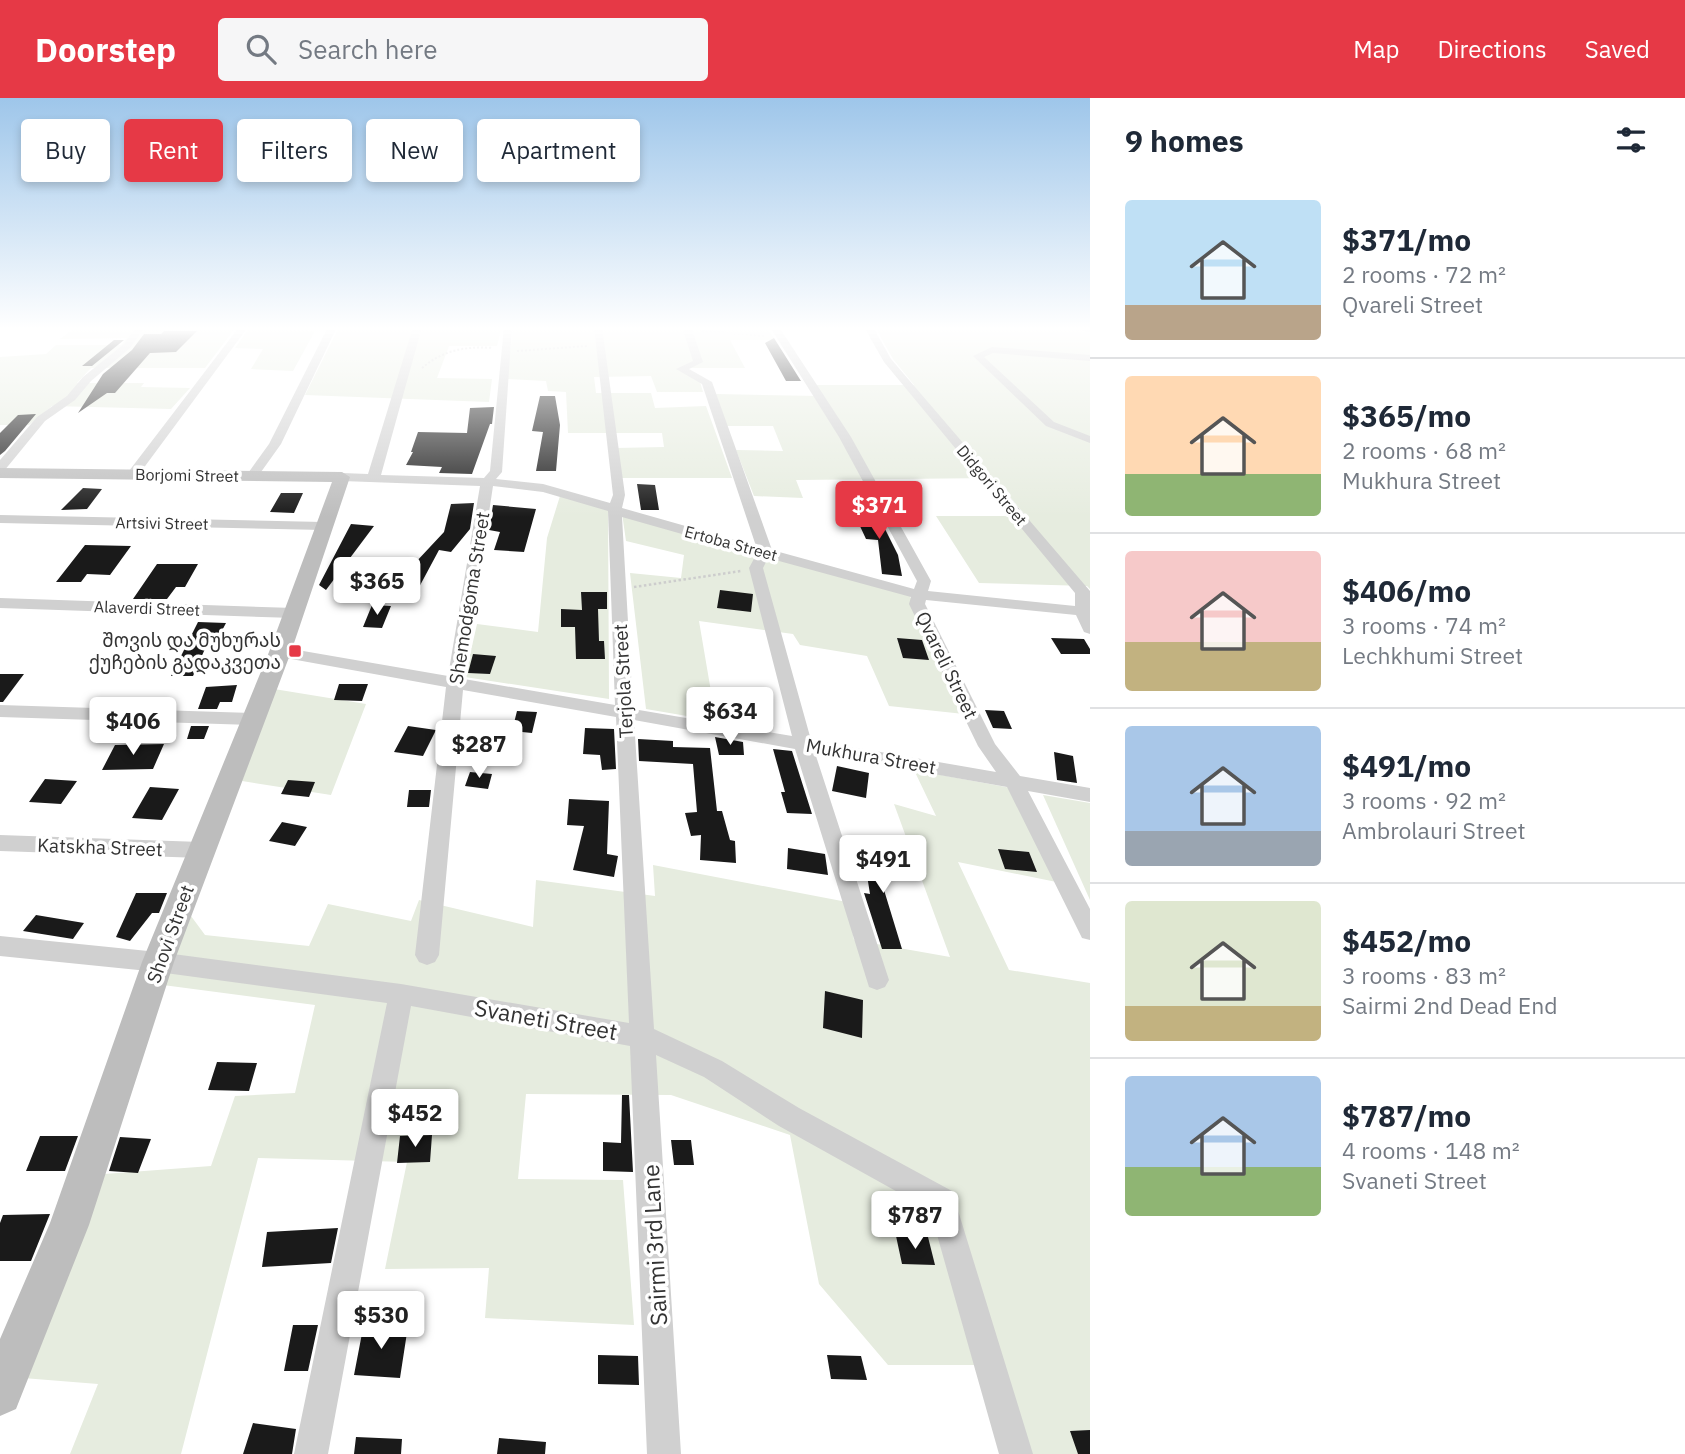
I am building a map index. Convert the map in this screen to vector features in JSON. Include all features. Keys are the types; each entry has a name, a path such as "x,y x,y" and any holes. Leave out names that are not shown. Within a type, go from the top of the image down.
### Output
{"street":[{"path":"0,471 41,419 78,390"},
{"path":"133,474 196,390"},
{"path":"252,476 275,444 302,390"},
{"path":"374,476 399,390"},
{"name":"Shemodgoma Street","path":"427,956 455,683 487,482 496,472 503,390"},
{"name":"Terjola Street","path":"606,390 619,495 615,510 618,590 644,1037"},
{"path":"710,390 765,551 756,568 803,744 877,981"},
{"name":"Qvareli Street","path":"815,390 845,438 924,581 917,604 987,746 1014,782 1090,931"},
{"name":"Didgori Street","path":"913,390 1083,592 1090,629"},
{"path":"1014,390 1050,424 1090,440"},
{"name":"Borjomi Street","path":"0,471 374,476"},
{"name":"Ertoba Street","path":"374,476 542,488 589,499 615,510 920,595 1086,611"},
{"name":"Shovi Street","path":"0,1393 69,1225 159,962 280,652 342,477"},
{"name":"Artsivi Street","path":"0,519 323,526"},
{"name":"Alaverdi Street","path":"0,603 294,613"},
{"name":"Mukhura Street","path":"280,652 1090,795"},
{"path":"0,711 252,719"},
{"name":"Katskha Street","path":"0,844 201,850"},
{"name":"Svaneti Street","path":"0,946 159,962 401,994 644,1037 713,1069 789,1117 942,1201 973,1308"},
{"path":"311,1454 401,994"},
{"name":"Sairmi 3rd Lane","path":"644,1037 664,1454"},
{"path":"973,1308 1016,1454"}],"path":[{"path":"618,590 756,568"}],"shaded area":[{"path":"0,390 188,390 171,409 52,406 29,425 0,425"},
{"path":"307,390 491,390 489,402 305,395"},
{"path":"656,390 703,392 657,392"},
{"path":"816,390 1090,390 1090,589 1087,586 979,583 936,516 1026,516 994,478 796,480 803,498 754,496 736,450 783,451 773,426 726,426 716,394 819,396"},
{"path":"548,391 651,393 655,408 706,406 732,478 620,478 616,448 664,447 662,433 568,433 566,392"},
{"path":"560,496 608,508 609,699 465,677 477,624 538,632 547,538"},
{"path":"622,513 908,592 964,714 889,706 867,656 800,645 793,634 699,621 716,721 646,709 630,573 681,578 684,555 626,541"},
{"path":"274,689 366,704 331,795 242,781"},
{"path":"914,770 1027,791 1076,886 958,862 1009,970 1090,983 1090,1454 1030,1454 1003,1365 888,1365 819,1284 790,1135 671,1095 526,1094 518,1179 623,1180 634,1325 485,1318 489,1268 385,1269 407,1162 258,1158 181,1454 70,1454 98,1384 23,1378 104,1174 211,1166 235,1096 295,1093 315,1005 163,985 191,916 205,935 309,946 328,904 411,921 419,900 533,927 536,880 655,896 653,865 847,902 854,940 950,957 894,804 936,816"},
{"path":"1043,795 1090,803 1090,900"}],"building":[{"path":"93,390 117,390 107,393 78,413"},
{"path":"540,396 555,396 560,425 556,471 536,471 543,432 532,431"},
{"path":"494,407 492,424 472,474 439,473 442,467 406,465 413,452 418,432 467,433 470,408"},
{"path":"36,414 0,455 0,433 18,415"},
{"path":"637,484 655,485 659,510 641,510"},
{"path":"83,488 102,489 87,509 61,510"},
{"path":"281,493 303,493 294,513 270,512"},
{"path":"474,503 470,529 451,552 439,550 417,591 395,589 402,562 415,563 444,532 451,504"},
{"path":"493,505 536,509 524,552 494,550 500,532 489,530"},
{"path":"852,509 869,509 875,519 876,511 898,555 902,576 882,574 878,540 866,539"},
{"path":"351,524 374,526 326,590 319,585"},
{"path":"85,545 131,546 110,575 87,574 81,582 56,582"},
{"path":"157,564 198,564 185,587 176,587 167,599 133,599"},
{"path":"720,590 753,594 751,612 717,608"},
{"path":"581,592 607,592 607,609 598,609 599,641 604,641 605,659 576,659 575,627 561,627 561,609 582,610"},
{"path":"372,605 391,606 382,628 363,627"},
{"path":"198,622 226,623 216,642 208,642 193,676 171,676"},
{"path":"897,638 922,640 929,660 903,658"},
{"path":"1051,638 1084,639 1090,654 1061,654"},
{"path":"473,654 496,656 490,674 468,673"},
{"path":"0,674 24,674 3,702 0,702"},
{"path":"339,684 368,684 362,701 334,700"},
{"path":"237,685 232,702 220,702 217,709 198,709 206,687"},
{"path":"985,710 1004,711 1012,729 993,728"},
{"path":"517,711 537,712 532,733 512,731"},
{"path":"191,726 209,726 204,739 187,739"},
{"path":"408,726 436,730 423,756 394,752"},
{"path":"585,728 614,729 616,769 602,770 600,755 583,754"},
{"path":"715,737 743,742 744,755 719,755"},
{"path":"638,739 673,741 673,747 710,748 717,811 722,811 730,840 735,841 736,863 700,860 701,835 691,836 685,813 697,812 693,764 639,761"},
{"path":"164,744 153,769 102,770 115,745"},
{"path":"773,749 792,751 812,814 787,813 781,792 785,792"},
{"path":"1054,752 1073,756 1077,783 1057,780"},
{"path":"837,766 869,773 866,798 832,791"},
{"path":"470,772 492,774 488,789 465,786"},
{"path":"45,779 77,781 61,804 29,802"},
{"path":"288,780 315,782 309,797 281,794"},
{"path":"150,787 179,789 162,820 132,818"},
{"path":"409,790 431,790 429,807 407,807"},
{"path":"569,799 609,801 607,854 618,856 614,877 573,870 584,826 567,825"},
{"path":"282,822 307,827 295,846 269,841"},
{"path":"788,848 825,854 828,875 787,869"},
{"path":"998,849 1029,852 1037,872 1005,869"},
{"path":"863,850 906,854 909,870 877,867 902,949 882,949 864,893 870,894"},
{"path":"136,893 167,893 159,913 152,913 130,941 116,937"},
{"path":"36,915 84,923 73,939 23,931"},
{"path":"825,991 863,1000 862,1038 823,1028"},
{"path":"217,1062 257,1063 249,1091 208,1090"},
{"path":"622,1095 629,1095 633,1172 603,1171 603,1142 621,1143"},
{"path":"432,1135 430,1162 397,1163 400,1136"},
{"path":"40,1136 78,1136 65,1171 26,1171"},
{"path":"120,1137 151,1139 138,1173 109,1171"},
{"path":"671,1140 691,1140 694,1165 674,1165"},
{"path":"50,1214 31,1261 0,1261 0,1223 3,1215"},
{"path":"338,1228 331,1263 262,1267 267,1232"},
{"path":"896,1236 928,1237 935,1265 902,1264"},
{"path":"364,1323 408,1326 400,1378 354,1375"},
{"path":"293,1325 318,1325 308,1371 284,1371"},
{"path":"598,1355 638,1356 639,1385 598,1384"},
{"path":"827,1355 861,1356 867,1380 831,1379"},
{"path":"253,1423 296,1429 292,1454 243,1454"},
{"path":"1090,1430 1090,1454 1078,1454 1070,1431"},
{"path":"356,1437 402,1439 401,1454 354,1454"},
{"path":"499,1438 546,1442 545,1454 497,1454"}],"place":[{"name":"შოვის და მუხურას ქუჩების გადაკვეთა","path":"295,651"}]}
